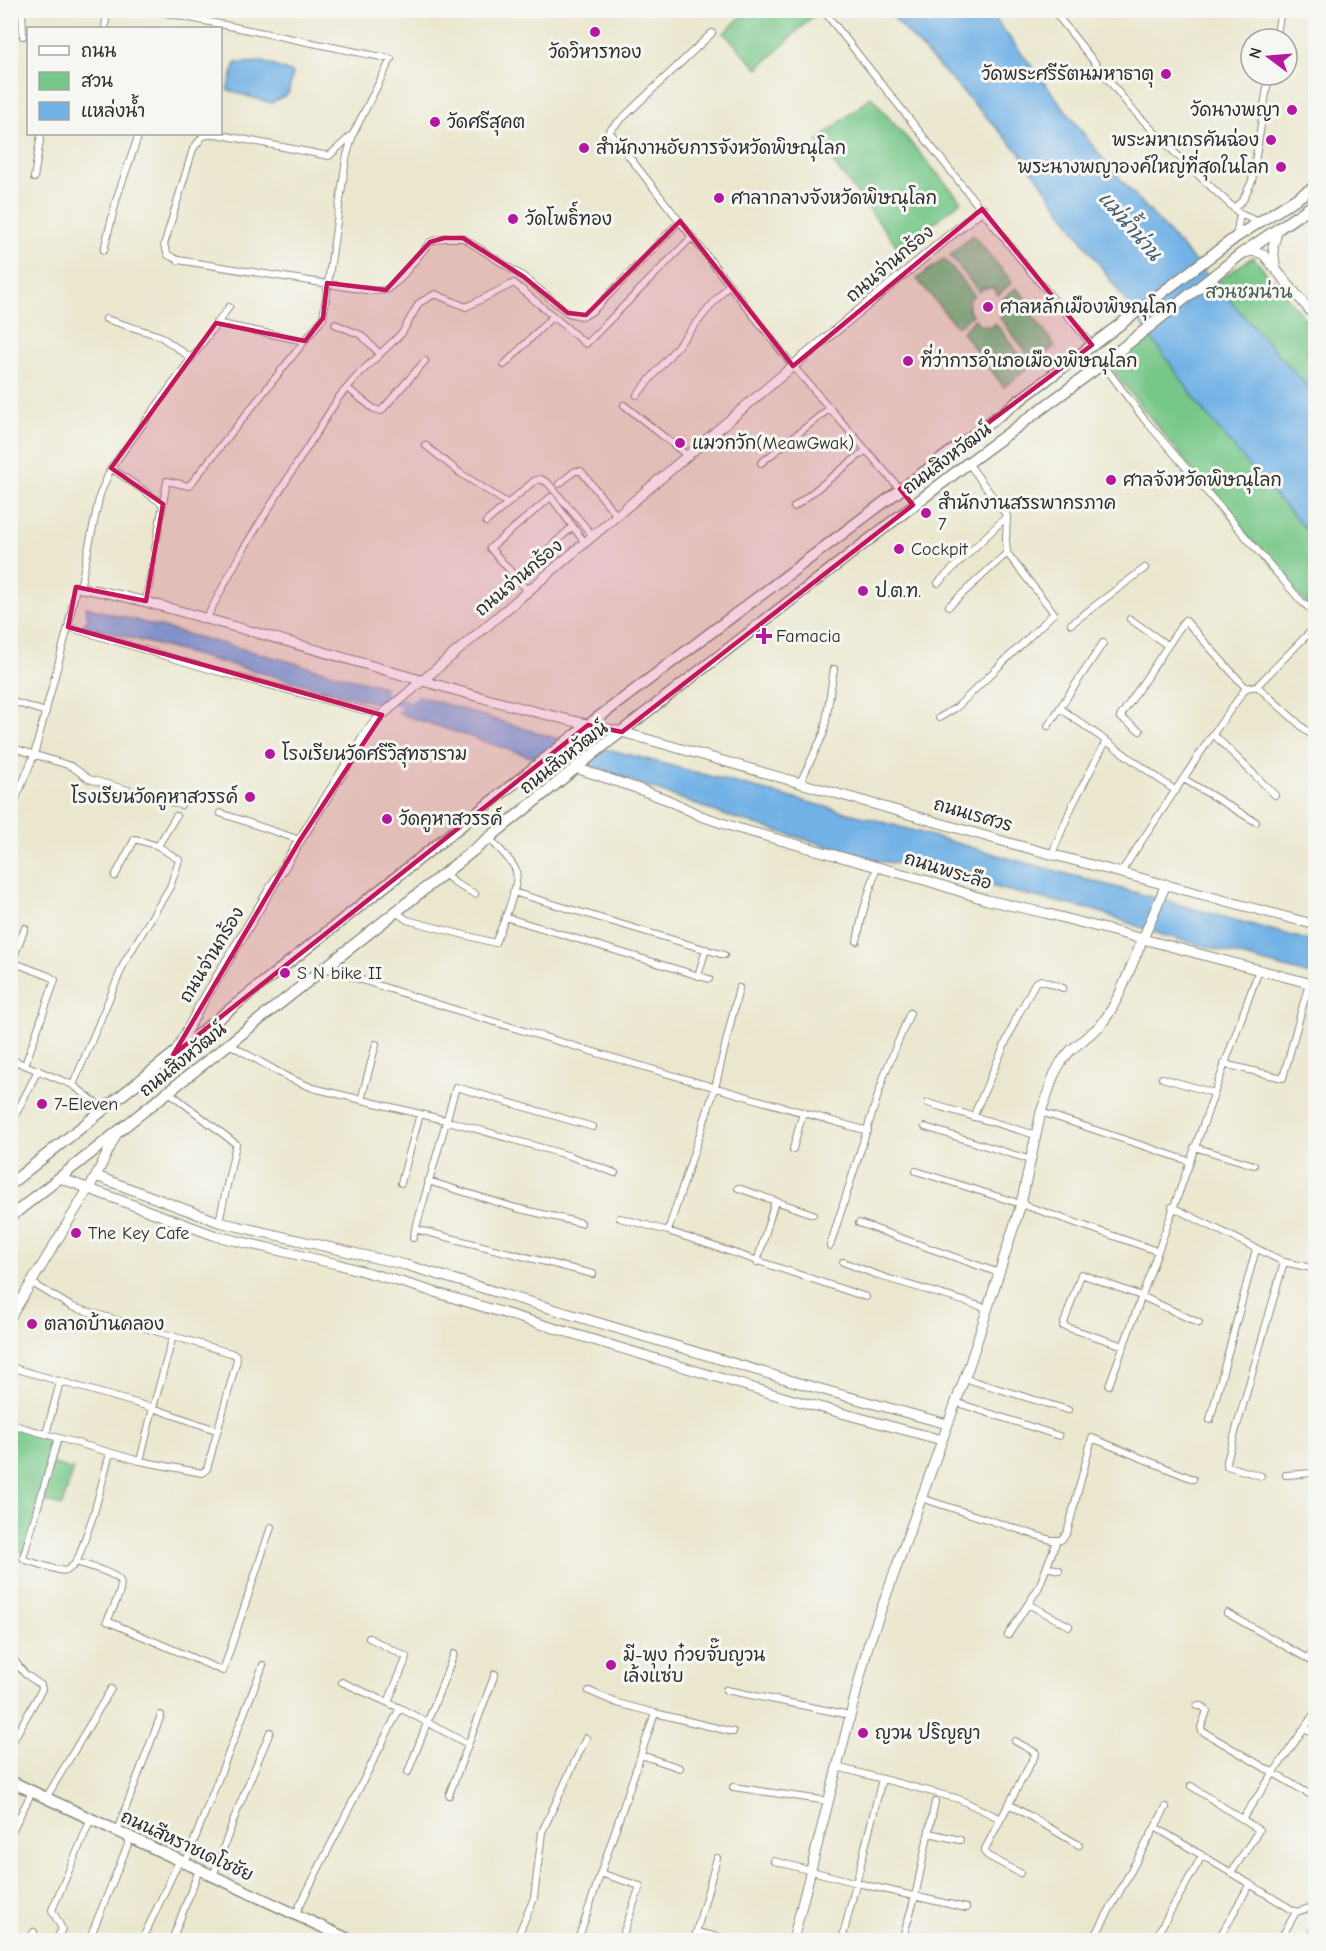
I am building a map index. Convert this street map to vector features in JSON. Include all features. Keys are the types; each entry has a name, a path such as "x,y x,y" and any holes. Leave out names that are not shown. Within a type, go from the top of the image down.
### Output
{"main road":[{"name":"ถนนสิงหวัฒน์","path":"10,1184 588,725 1236,237 1316,186"},
{"name":"ถนนสิงหวัฒน์","path":"10,1217 608,742 968,463 1101,365 1247,251 1316,203"},
{"path":"900,489 913,506"},
{"name":"ถนนสีหราชเดโชชัย","path":"10,1781 350,1941"}],"street":[{"path":"22,10 23,36"},
{"path":"105,27 107,10"},
{"path":"146,601 167,480 189,486 323,318 346,159 353,134 391,59 151,10"},
{"path":"823,10 1030,271 1095,342"},
{"path":"1053,10 1130,107 1240,214 1260,222"},
{"path":"1278,27 1281,10"},
{"path":"712,33 609,131 794,366 900,489"},
{"path":"1234,208 1243,200 1252,181 1267,87"},
{"path":"221,135 328,156 353,134"},
{"path":"34,178 40,135"},
{"path":"104,250 117,197 139,135"},
{"path":"210,135 203,136 193,148 164,245 168,255 178,260 372,291 386,290 399,280 430,242 444,238 463,238 524,277 568,312 580,316 594,309 680,221"},
{"name":"ถนนจ่านกร้อง","path":"173,1055 300,840 368,731 382,715 982,209"},
{"path":"1236,237 1240,214"},
{"path":"1276,268 1273,247 1278,228"},
{"path":"206,619 242,550 318,430 347,388 402,333 419,303 435,294 466,307 514,283 586,344 692,237"},
{"path":"1247,251 1263,254 1316,318"},
{"path":"637,395 729,284"},
{"path":"10,813 34,755 69,627 100,494 111,468 229,307"},
{"path":"504,365 552,316"},
{"path":"106,319 160,336 191,358"},
{"path":"216,323 304,341"},
{"path":"335,324 361,335 380,354"},
{"path":"347,388 374,409 381,411 425,361"},
{"path":"1101,365 1184,467 1301,601 1316,614"},
{"path":"624,405 688,456"},
{"path":"761,463 830,408"},
{"path":"425,446 460,473 507,503"},
{"path":"795,507 866,450"},
{"path":"939,718 957,707 1054,613 1007,553 1007,516 968,463"},
{"path":"111,468 163,504"},
{"path":"559,484 574,472 581,471 617,516"},
{"path":"486,522 534,481 543,480 593,536"},
{"path":"528,591 490,548 550,497 585,543"},
{"path":"938,583 1007,516"},
{"path":"517,578 572,527"},
{"path":"949,606 1007,553"},
{"path":"1071,624 1145,568"},
{"name":"ถนนเรศวร","path":"78,588 146,601 422,681 622,732 1052,854 1316,925"},
{"path":"1130,619 1167,645"},
{"path":"1140,731 1120,717 1185,620 1246,688"},
{"path":"69,627 216,671 382,715"},
{"path":"1121,872 1246,688 1257,686 1308,634"},
{"path":"1048,726 1103,643"},
{"path":"800,783 824,733 834,669"},
{"path":"1257,686 1309,733"},
{"path":"10,701 46,712"},
{"path":"1060,708 1176,791"},
{"path":"1213,734 1275,795"},
{"path":"1052,854 1072,806 1106,741"},
{"path":"10,747 71,766 89,779 181,805"},
{"name":"ถนนพระลือ","path":"576,768 636,788 701,816 737,828 928,881 987,900 1143,936 1312,984"},
{"path":"1184,779 1256,822"},
{"path":"220,813 300,840"},
{"path":"158,846 176,816"},
{"path":"10,828 10,841"},
{"path":"73,1085 125,961 170,887 178,860 158,846 135,838 115,876"},
{"path":"396,912 407,920 495,943 516,878 515,869 489,838"},
{"path":"856,941 877,867"},
{"path":"444,873 456,884 475,894"},
{"path":"794,1941 868,1646 999,1273 1021,1203 1041,1112 1061,1062 1101,1024 1110,1012 1166,884"},
{"path":"513,892 724,955"},
{"path":"505,917 709,979"},
{"path":"25,928 11,964 49,976 55,981 25,1065"},
{"path":"698,976 706,949"},
{"path":"324,968 460,1012 868,1131"},
{"path":"1109,1385 1258,970"},
{"path":"973,1117 1016,1019 1035,983 1041,980 1063,988"},
{"path":"1224,1064 1283,1078 1312,984"},
{"path":"668,1231 715,1088 739,988"},
{"path":"830,1246 885,1073 910,1013"},
{"path":"229,1044 289,1078 313,1088 446,1120 570,1156 615,1173"},
{"path":"361,1100 376,1044"},
{"path":"10,1059 73,1085 105,1110"},
{"path":"15,1116 38,1070"},
{"path":"1162,1078 1214,1093"},
{"path":"413,1238 456,1087 593,1127"},
{"path":"169,1092 237,1146 219,1222"},
{"path":"928,1103 1036,1135"},
{"path":"793,1149 803,1112"},
{"path":"1041,1112 1190,1161"},
{"path":"401,1183 420,1114"},
{"path":"925,1127 1031,1160"},
{"path":"10,1318 96,1176 116,1135"},
{"path":"1194,1147 1254,1165"},
{"path":"916,1171 1021,1203 1157,1251"},
{"path":"96,1176 219,1222 406,1266 799,1383 947,1424"},
{"path":"60,1178 87,1190 216,1236 337,1264 793,1400 942,1440"},
{"path":"428,1181 516,1208 581,1223"},
{"path":"738,1188 813,1215"},
{"path":"757,1262 775,1201"},
{"path":"1172,1207 1284,1262 1316,1269"},
{"path":"620,1218 668,1231 866,1297"},
{"path":"859,1223 999,1273"},
{"path":"415,1230 593,1274"},
{"path":"1210,1420 1256,1249"},
{"path":"843,1262 883,1277 987,1308"},
{"path":"1261,1476 1227,1466 1227,1461 1284,1262"},
{"path":"1124,1346 1063,1326 1081,1274 1141,1296 1199,1323"},
{"path":"10,1424 140,1461 204,1473 237,1357 231,1353 70,1307 32,1283"},
{"path":"140,1461 172,1336"},
{"path":"10,1367 153,1408 216,1430"},
{"path":"963,1378 1068,1410"},
{"path":"46,1434 60,1382"},
{"path":"955,1402 1059,1436"},
{"path":"58,1438 23,1558 62,1571 66,1571 76,1562 94,1513 110,1453"},
{"path":"921,1498 1051,1540 1061,1540 1067,1533 1092,1438 1193,1479"},
{"path":"1286,1475 1312,1473 1316,1475"},
{"path":"76,1562 118,1578 120,1588 107,1621 223,1671 271,1527"},
{"path":"1008,1635 1039,1587 1057,1540"},
{"path":"1047,1567 1059,1570"},
{"path":"1028,1604 1069,1626"},
{"path":"1227,1612 1316,1664"},
{"path":"369,1638 406,1657 388,1702"},
{"path":"1308,1659 1316,1646"},
{"path":"408,1772 454,1654"},
{"path":"10,1655 21,1670 42,1685 42,1689 10,1746"},
{"path":"142,1941 182,1862 263,1665"},
{"path":"449,1795 495,1674"},
{"path":"342,1682 388,1702 468,1744"},
{"path":"46,1798 111,1689"},
{"path":"726,1690 850,1715"},
{"path":"589,1691 616,1702 733,1732"},
{"path":"1197,1706 1202,1706 1207,1711 1202,1731 1316,1798"},
{"path":"295,1915 400,1708"},
{"path":"1242,1819 1316,1712"},
{"path":"578,1941 655,1713"},
{"path":"117,1831 161,1715"},
{"path":"1305,1728 1316,1734"},
{"path":"213,1876 270,1732"},
{"path":"516,1941 534,1898 542,1832 586,1738"},
{"path":"1016,1741 1036,1753 985,1849 985,1853 1020,1873"},
{"path":"641,1755 680,1768"},
{"path":"837,1767 959,1799 1001,1819"},
{"path":"842,1941 882,1779"},
{"path":"1191,1786 1259,1830 1231,1873"},
{"path":"733,1787 828,1801"},
{"path":"10,1835 32,1792"},
{"path":"902,1941 915,1897 934,1802"},
{"path":"1009,1804 1079,1845"},
{"path":"1093,1941 1166,1807"},
{"path":"56,1941 62,1929 52,1910 91,1819"},
{"path":"1155,1827 1296,1912"},
{"path":"928,1833 960,1840"},
{"path":"89,1941 131,1838"},
{"path":"1154,1941 1202,1856"},
{"path":"694,1941 717,1858"},
{"path":"774,1861 966,1908"},
{"path":"172,1941 199,1870"},
{"path":"600,1873 640,1886 621,1941"},
{"path":"1218,1941 1250,1884"},
{"path":"1280,1941 1296,1912 1316,1906"},
{"path":"1310,1941 1316,1919"},
{"path":"29,1941 34,1932"},
{"path":"696,1932 732,1941"}],"highlighted area":[{"path":"982,209 1092,345 900,489 913,505 622,732 588,725 173,1055 300,840 382,715 68,627 76,587 146,601 163,504 111,468 216,323 305,341 323,318 327,283 386,290 430,242 444,238 463,238 524,277 568,313 586,315 680,221 793,366"}],"green space":[{"path":"747,11 805,11 812,17 758,69 724,33"},
{"path":"871,97 961,201 900,250 817,141"},
{"path":"973,235 1012,282 998,295 994,288 984,288 979,292 950,255"},
{"name":"สวนชมน่าน","path":"1253,257 1315,331 1315,404 1209,287"},
{"path":"944,259 974,295 969,300 968,309 972,315 957,327 917,279"},
{"path":"1016,288 1026,298 1029,310 1055,346 1034,362 1000,318 1006,313 1007,304 1002,299"},
{"path":"975,319 979,325 991,327 995,323 1029,367 1004,387 962,332"},
{"path":"1149,335 1282,503 1315,539 1315,613 1239,528 1108,365"},
{"path":"10,1424 58,1438 51,1463 73,1470 62,1506 40,1500 24,1553 11,1550"}],"water":[{"name":"แม่น้ำน่าน","path":"887,11 989,11 1107,164 1315,395 1315,539 1262,482 1203,410 1020,153"},
{"path":"263,62 293,73 288,94 271,103 227,90 236,63"},
{"path":"86,607 384,687 383,697 378,704 83,625 88,619"},
{"path":"419,696 551,737 619,752 879,821 1315,942 1315,976 1156,933 1097,911 1001,889 937,868 878,861 727,816 598,768 528,756 398,713"}],"waterway":[{"path":"374,694 418,708"}],"place":[{"name":"วัดวิหารทอง","path":"595,32"},
{"name":"วัดพระศรีรัตนมหาธาตุ","path":"1166,74"},
{"name":"วัดนางพญา","path":"1292,110"},
{"name":"วัดศรีสุคต","path":"435,122"},
{"name":"พระมหาเถรคันฉ่อง","path":"1271,140"},
{"name":"สำนักงานอัยการจังหวัดพิษณุโลก","path":"584,148"},
{"name":"พระนางพญาองค์ใหญ่ที่สุดในโลก","path":"1281,167"},
{"name":"ศาลากลางจังหวัดพิษณุโลก","path":"719,198"},
{"name":"วัดโพธิ์ทอง","path":"513,219"},
{"name":"ศาลหลักเมืองพิษณุโลก","path":"988,307"},
{"name":"ที่ว่าการอำเภอเมืองพิษณุโลก","path":"908,361"},
{"name":"แมวกวัก(MeawGwak)","path":"680,443"},
{"name":"ศาลจังหวัดพิษณุโลก","path":"1111,480"},
{"name":"สำนักงานสรรพากรภาค 7","path":"926,513"},
{"name":"Cockpit","path":"899,549"},
{"name":"ป.ต.ท.","path":"863,591"},
{"name":"Famacia","path":"764,636"},
{"name":"โรงเรียนวัดศรีวิสุทธาราม","path":"270,754"},
{"name":"โรงเรียนวัดคูหาสวรรค์","path":"250,797"},
{"name":"วัดคูหาสวรรค์","path":"387,819"},
{"name":"S N bike II","path":"285,973"},
{"name":"7-Eleven","path":"42,1104"},
{"name":"The Key Cafe","path":"76,1233"},
{"name":"ตลาดบ้านคลอง","path":"32,1324"},
{"name":"มี-พุง ก๋วยจั๊บญวน เล้งแซ่บ","path":"611,1665"},
{"name":"ญวน ปริญญา","path":"863,1733"}]}
